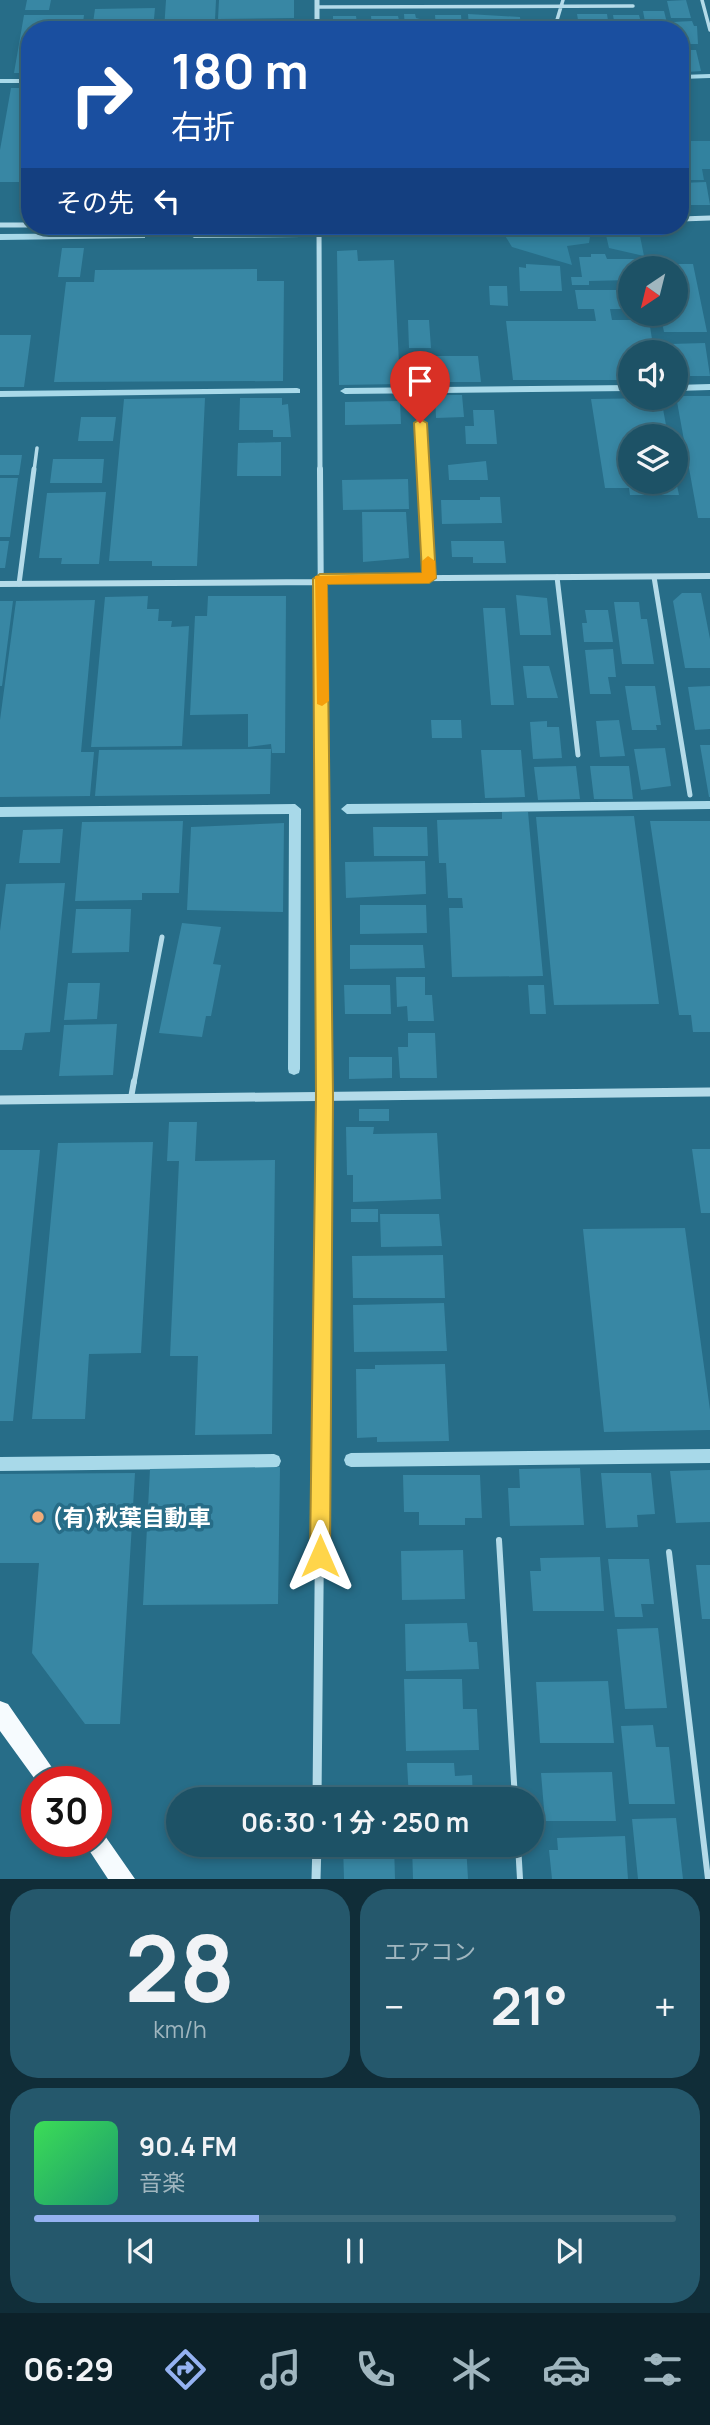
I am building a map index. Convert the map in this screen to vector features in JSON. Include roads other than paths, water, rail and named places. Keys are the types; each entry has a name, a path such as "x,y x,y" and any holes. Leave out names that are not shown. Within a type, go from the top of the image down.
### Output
{"main road":[{"path":"0,1712 39,1766"},
{"path":"107,1857 123,1879"}],"street":[{"path":"317,0 317,21"},
{"path":"689,219 710,218"},
{"path":"0,225 21,225"},
{"path":"317,1787 324,1096 319,235"},
{"path":"0,584 710,576"},
{"path":"0,1100 710,1092"},
{"path":"316,1879 317,1857"}],"lane":[{"path":"557,21 563,0"},
{"path":"702,0 710,30"},
{"path":"317,7 633,6"},
{"path":"419,397 429,578"},
{"path":"19,584 37,448"},
{"path":"654,576 690,795"},
{"path":"557,577 578,755"},
{"path":"131,1098 162,937"},
{"path":"499,1540 514,1787"},
{"path":"669,1552 708,1879"},
{"path":"519,1857 520,1879"}],"waterway":[{"path":"689,77 710,76"},
{"path":"0,81 21,81"},
{"path":"194,235 298,235"},
{"path":"0,237 142,236"},
{"path":"688,388 710,387"},
{"path":"345,391 618,388"},
{"path":"0,394 297,391"},
{"path":"347,809 710,805"},
{"path":"0,812 295,809 294,1069"},
{"path":"351,1460 710,1456"},
{"path":"0,1464 274,1461"}],"place":[{"name":"(有)秋葉自動車","path":"38,1517"}]}
